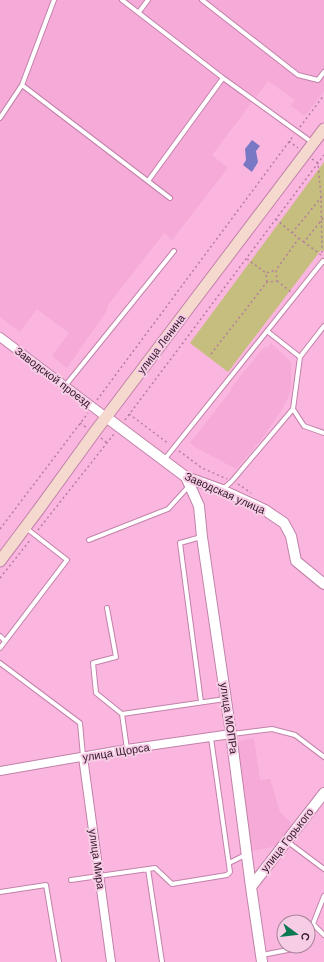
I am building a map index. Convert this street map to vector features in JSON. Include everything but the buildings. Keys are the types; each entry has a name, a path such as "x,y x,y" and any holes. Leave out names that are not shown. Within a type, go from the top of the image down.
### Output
{"main road":[{"name":"улица Ленина","path":"0,561 106,417 324,129"}],"street":[{"name":"Заводской проезд","path":"0,337 106,417"},
{"name":"Заводская улица","path":"106,417 164,460 188,481 222,490 265,510 284,523 291,536 296,560 324,584"},
{"name":"улица МОПРа","path":"188,481 199,506 202,537 232,734 251,887 262,959"},
{"name":"улица Щорса","path":"0,770 126,749 232,734"},
{"name":"улица Мира","path":"83,757 112,962"},
{"name":"улица Горького","path":"251,887 324,793"}],"lane":[{"path":"0,118 22,84 54,0"},
{"path":"122,0 223,78 313,144"},
{"path":"139,12 148,0"},
{"path":"202,0 298,75 318,80 324,72"},
{"path":"148,181 223,78"},
{"path":"22,84 170,198"},
{"path":"64,386 174,251"},
{"path":"164,460 323,261"},
{"path":"222,490 232,481 293,409 300,357 324,326"},
{"path":"267,331 300,357"},
{"path":"293,409 304,426 324,433"},
{"path":"90,540 168,509 188,481"},
{"path":"0,648 66,560 25,528"},
{"path":"201,702 180,543 202,537"},
{"path":"107,608 116,657 94,663 96,693 122,714 126,749"},
{"path":"0,636 6,640"},
{"path":"0,663 80,723 83,757"},
{"path":"122,714 226,699"},
{"path":"232,734 272,729 295,735 324,757"},
{"path":"71,880 155,868 172,884 227,875 230,872 211,738"},
{"path":"287,841 324,869"},
{"path":"229,863 247,854"},
{"path":"148,869 162,962"},
{"path":"0,892 46,885 59,962"},
{"path":"316,916 324,896"},
{"path":"316,927 324,935"},
{"path":"262,959 278,954"}],"path":[{"path":"0,529 324,95"},
{"path":"289,141 318,163"},
{"path":"0,578 119,427 324,155"},
{"path":"318,163 323,218 323,261"},
{"path":"292,233 324,194"},
{"path":"304,242 323,218"},
{"path":"276,219 322,256"},
{"path":"266,273 276,270 299,238"},
{"path":"247,258 266,273"},
{"path":"276,270 277,281 295,296"},
{"path":"211,354 266,282 266,273"},
{"path":"266,282 277,281"}],"shaded area":[{"path":"0,0 324,0 324,91 305,116 291,106 295,100 268,81 212,155 228,168 172,240 164,233 108,305 106,312 67,368 52,356 69,333 37,309 20,332 0,317"},
{"path":"252,140 260,146 256,151 258,162 252,172 243,165 246,160 245,149"},
{"path":"324,162 324,251 321,250 228,372 190,343"},
{"path":"271,343 291,362 291,388 288,398 281,411 261,440 236,469 190,443 264,347 266,349"},
{"path":"254,738 260,780 270,779 280,812 294,826 277,846 251,851 237,741"}]}
